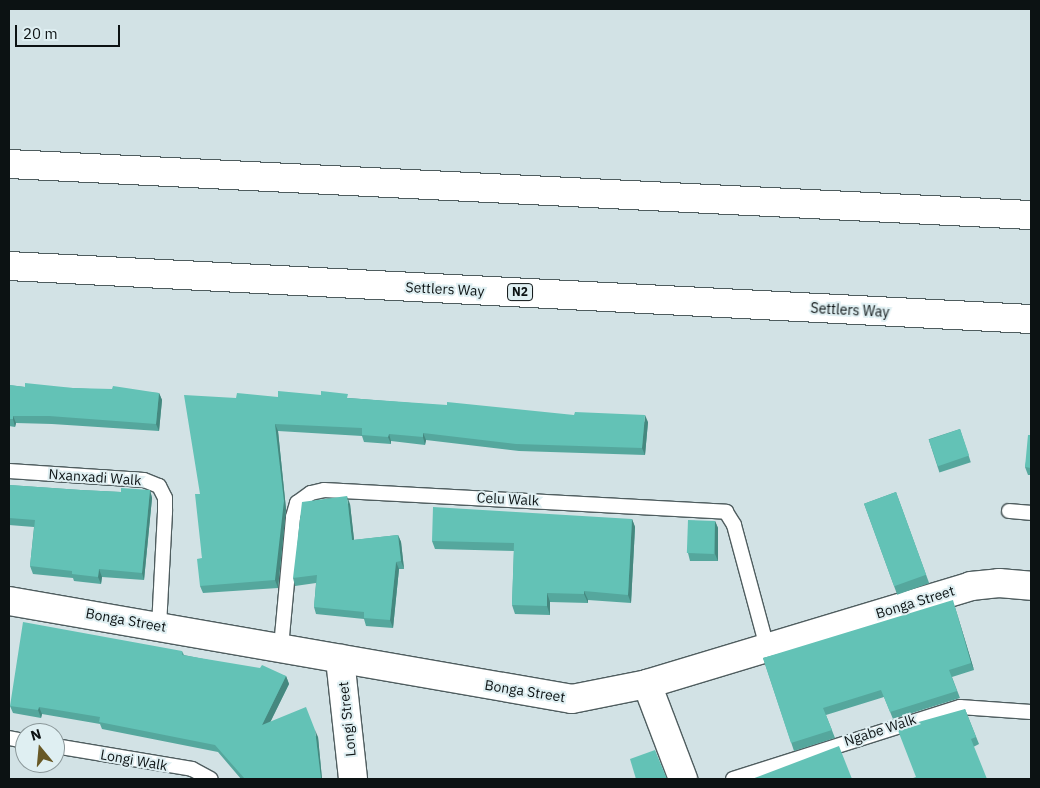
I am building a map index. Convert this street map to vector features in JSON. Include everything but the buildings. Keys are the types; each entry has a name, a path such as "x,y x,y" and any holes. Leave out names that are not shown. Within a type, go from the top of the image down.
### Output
{"main road":[{"path":"9,164 1031,215"},
{"name":"Settlers Way","path":"9,266 1031,319"},
{"name":"Bonga Street","path":"9,601 159,625 556,697 592,697 647,684 971,586 999,583 1031,586"},
{"name":"Longi Street","path":"340,659 353,779"},
{"path":"647,684 683,779"}],"lane":[{"name":"Nxanxadi Walk","path":"9,471 144,480 159,486 165,498 159,625"},
{"name":"Celu Walk","path":"282,647 295,510 304,497 324,490 726,512 740,543 767,647"},
{"path":"1009,511 1031,514"},
{"name":"Ngabe Walk","path":"733,779 960,707 1031,712"},
{"name":"Longi Walk","path":"65,748 192,770 211,779"}]}
